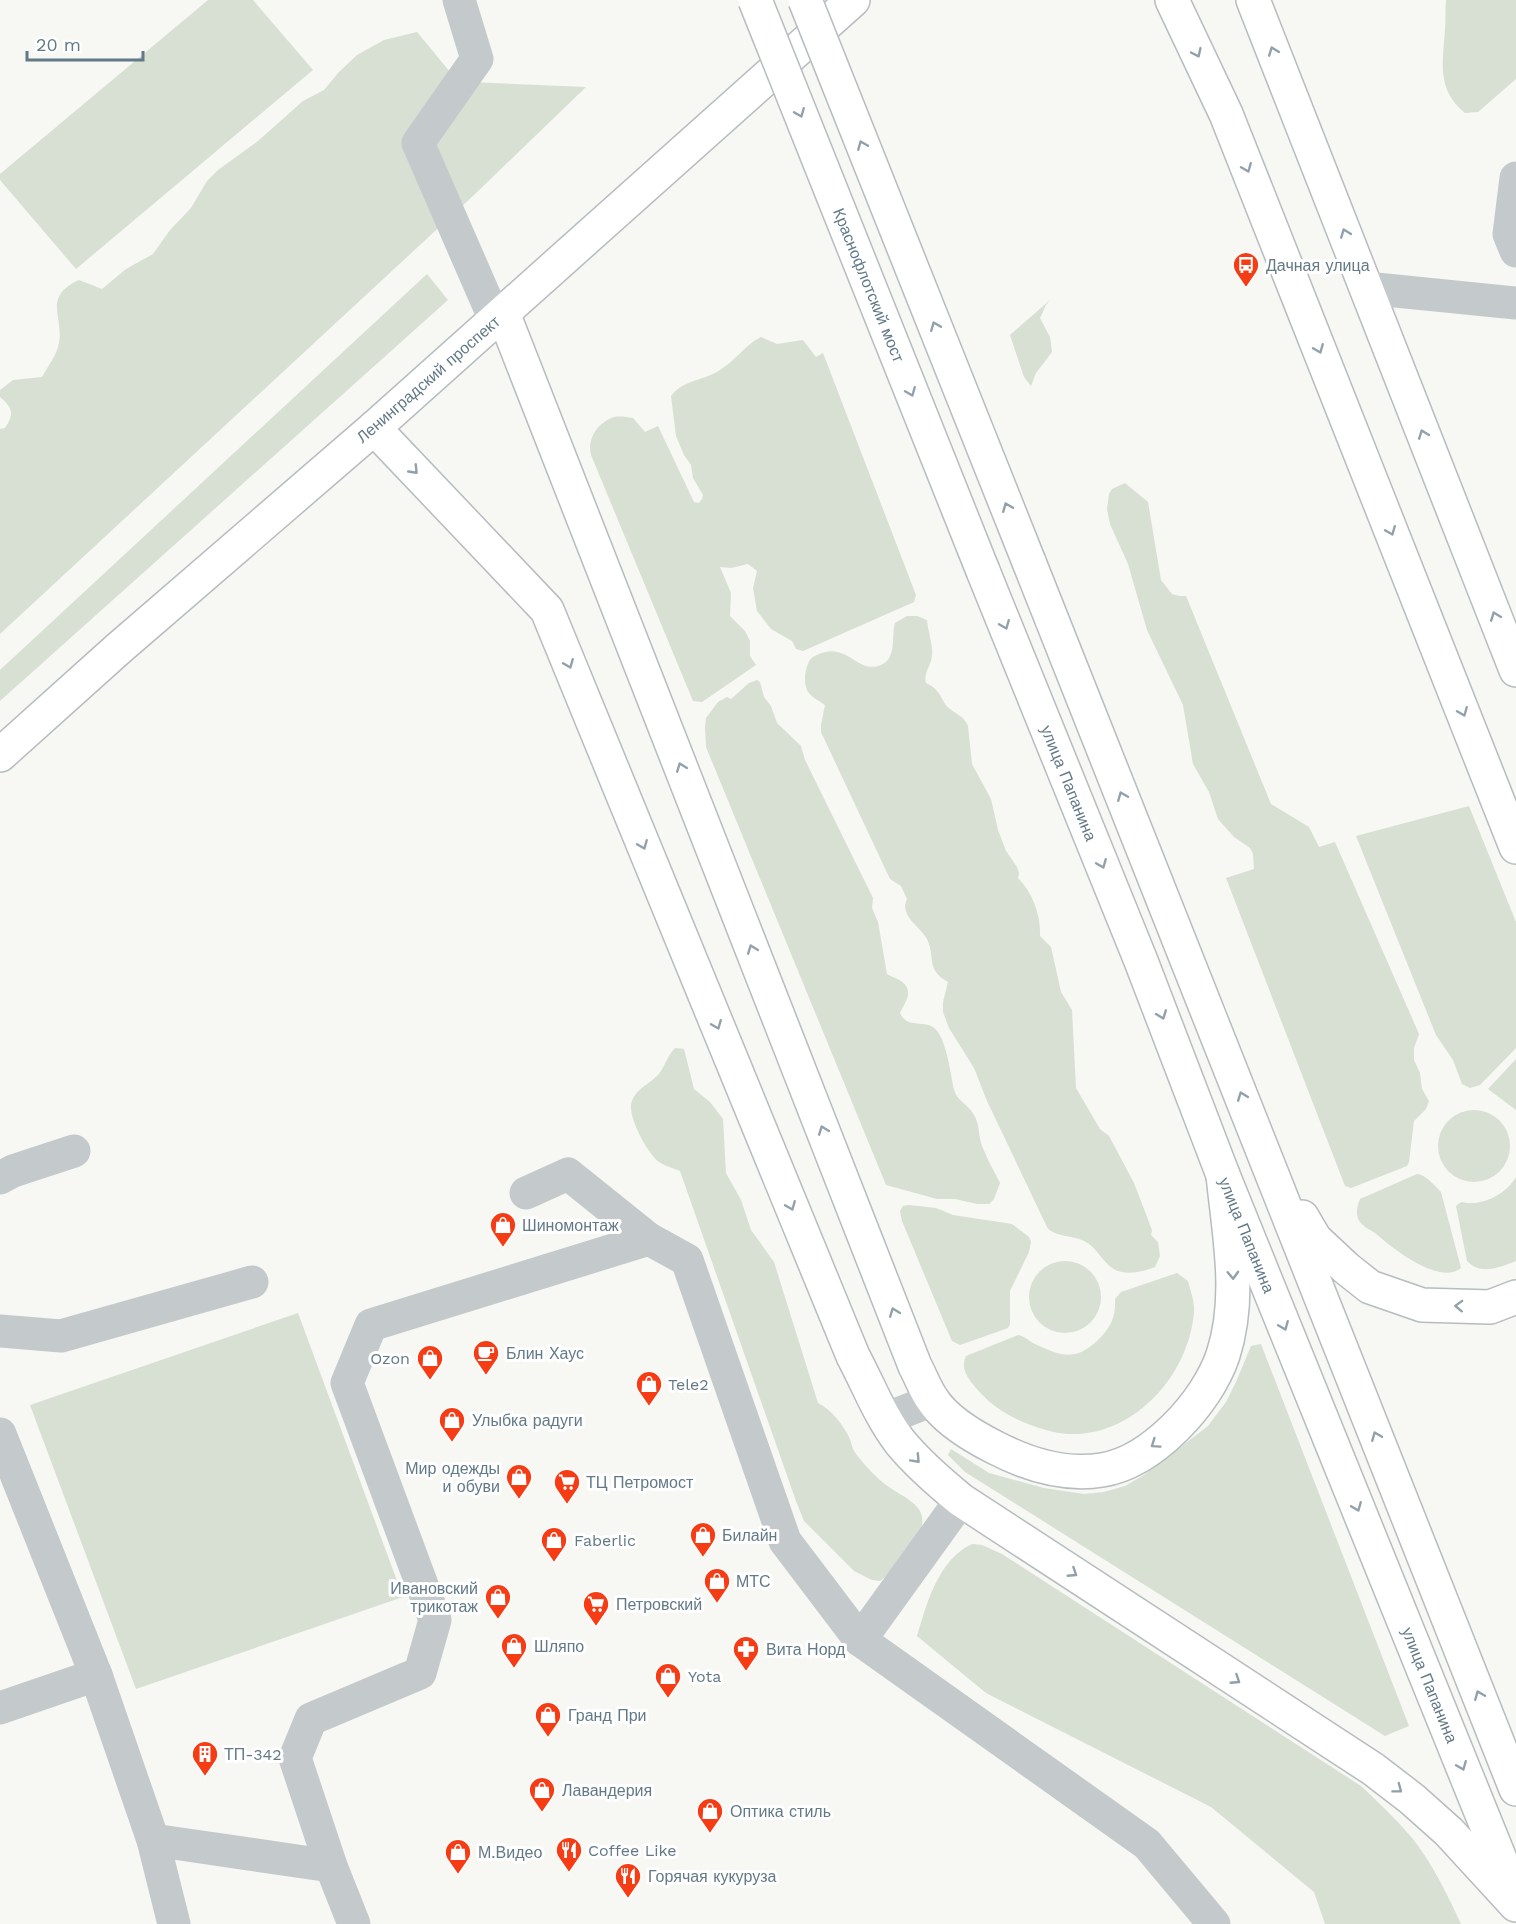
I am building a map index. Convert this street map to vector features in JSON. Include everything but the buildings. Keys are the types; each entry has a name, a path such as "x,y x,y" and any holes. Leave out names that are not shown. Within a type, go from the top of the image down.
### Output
{"main road":[{"name":"Краснофлотский мост","path":"755,0 983,571"},
{"path":"805,0 1516,1789"},
{"name":"Ленинградский проспект","path":"0,755 118,649 374,428 853,0"},
{"path":"1172,0 1230,125 1516,847"},
{"path":"1253,0 1516,670"},
{"path":"499,316 915,1366 933,1400 954,1422 978,1439 1006,1454 1041,1467 1075,1472 1103,1470 1128,1461 1157,1443 1182,1422 1208,1386 1222,1356 1233,1313 1233,1271 1222,1175"},
{"path":"374,428 547,610 853,1356 885,1419 900,1442 935,1479 961,1500 1372,1769 1412,1799 1449,1832 1516,1905"},
{"name":"улица Папанина","path":"983,571 1141,961 1222,1175 1516,1897"},
{"path":"1263,1151 1315,1239 1370,1287 1422,1305 1490,1307 1516,1297"}],"street":[{"path":"459,0 477,59 418,143 499,316"},
{"path":"1516,178 1509,234 1516,250"},
{"path":"1366,288 1516,303"},
{"path":"0,1178 13,1171 74,1151"},
{"path":"526,1193 568,1174 649,1239 687,1260 785,1541 860,1640 1146,1844 1214,1924"},
{"path":"354,1924 331,1866 295,1758 311,1719 420,1674 435,1620 347,1383 371,1325 649,1239"},
{"path":"0,1331 61,1336 252,1282"},
{"path":"885,1419 933,1400"},
{"path":"0,1434 96,1675 153,1840 174,1924"},
{"path":"860,1640 961,1500"},
{"path":"0,1708 96,1675"},
{"path":"153,1840 331,1866"}],"shaded area":[{"path":"208,0 253,0 313,70 76,269 0,180 0,174"},
{"path":"1446,0 1516,0 1516,79 1478,112 1465,113 1449,95 1445,85 1443,64"},
{"path":"417,32 450,72 446,81 586,87 475,194 0,634 0,429 5,428 11,411 0,397 0,390 13,380 42,377 59,343 57,308 61,293 79,280 102,289 126,269 153,254 170,230 191,208 207,181 218,170 258,141 303,101 324,90 357,55 384,40"},
{"path":"427,274 448,300 0,701 0,670"},
{"path":"1050,300 1040,318 1050,337 1052,352 1036,373 1031,386 1024,377 1010,335"},
{"path":"761,337 777,344 803,340 816,357 823,353 916,595 914,602 803,651 796,649 792,641 771,629 757,611 753,588 757,571 748,564 731,568 720,567 731,593 730,616 745,631 750,641 750,656 756,665 702,702 693,701 591,455 591,443 598,427 614,417 633,418 645,432 658,426 694,502 699,503 703,495 693,478 691,465 676,436 671,396 682,386 714,374"},
{"path":"1125,483 1148,502 1161,580 1172,594 1186,596 1271,804 1309,827 1319,847 1335,842 1419,1034 1414,1048 1414,1060 1420,1073 1422,1089 1429,1101 1426,1109 1414,1121 1409,1162 1407,1166 1351,1188 1345,1186 1226,878 1254,869 1253,854 1250,848 1234,837 1218,819 1209,792 1193,764 1183,705 1147,630 1128,564 1110,524 1107,509 1109,494 1112,489"},
{"path":"907,616 917,616 927,620 932,659 926,675 926,683 936,689 947,706 968,726 972,764 991,799 998,830 1006,851 1017,867 1018,878 1035,905 1040,936 1051,947 1061,992 1072,1010 1076,1088 1100,1129 1109,1136 1134,1183 1152,1230 1151,1235 1158,1242 1160,1256 1155,1267 1130,1273 1116,1270 1091,1245 1076,1238 1054,1233 1047,1227 987,1101 974,1068 949,1028 943,1012 948,982 936,972 930,945 924,934 908,916 905,905 907,899 901,886 890,879 821,732 825,705 811,695 805,684 810,659 827,652 836,652 865,666 881,665 886,662 891,652 895,623"},
{"path":"757,680 760,682 764,697 771,706 777,723 801,746 805,760 873,898 872,908 878,922 887,974 901,981 908,993 900,1013 908,1021 934,1028 941,1038 954,1090 976,1119 982,1146 1000,1183 994,1199 989,1204 937,1199 886,1185 706,747 706,718 718,702 727,697 731,699 749,683"},
{"path":"1469,806 1516,922 1516,1048 1480,1085 1470,1088 1462,1084 1453,1060 1436,1035 1356,836"},
{"path":"675,1048 684,1049 694,1089 710,1102 723,1119 726,1173 741,1200 751,1230 774,1262 818,1403 832,1413 840,1423 855,1452 868,1468 890,1488 916,1505 920,1512 922,1520 914,1543 896,1568 880,1581 872,1580 854,1571 804,1521 680,1171 661,1163 654,1157 635,1124 631,1107 634,1096 658,1075"},
{"path":"1516,1059 1516,1110 1488,1089"},
{"path":"1474,1110 1494,1116 1504,1126 1510,1146 1504,1166 1494,1176 1474,1182 1454,1176 1444,1166 1438,1146 1444,1126 1454,1116"},
{"path":"1417,1174 1427,1178 1441,1192 1461,1268 1452,1272 1428,1269 1403,1255 1358,1219 1357,1210 1360,1199"},
{"path":"1516,1177 1516,1261 1491,1269 1472,1266 1467,1261 1456,1206 1461,1202 1476,1203 1492,1198 1506,1189"},
{"path":"903,1206 936,1208 953,1215 1012,1224 1029,1237 1031,1242 1029,1252 1010,1291 1008,1328 960,1345 952,1341 902,1221 900,1211"},
{"path":"1065,1261 1085,1267 1095,1277 1101,1297 1095,1317 1085,1327 1065,1333 1045,1327 1035,1317 1029,1297 1035,1277 1045,1267"},
{"path":"1177,1273 1188,1281 1194,1308 1190,1335 1181,1358 1169,1379 1154,1398 1136,1413 1115,1425 1092,1432 1068,1434 1038,1428 993,1405 970,1381 966,1373 964,1361 966,1356 1018,1335 1060,1354 1082,1352 1106,1331 1115,1311 1115,1299 1121,1292"},
{"path":"298,1313 403,1597 136,1689 30,1405"},
{"path":"1261,1344 1409,1726 1385,1736 965,1472 948,1455 951,1449 989,1473 1044,1488 1084,1494 1104,1492 1125,1486 1144,1475 1208,1426 1226,1402 1251,1346"},
{"path":"972,1544 982,1545 1002,1554 1361,1786 1401,1825 1420,1848 1461,1924 1325,1924 1314,1892 1211,1807 986,1693 917,1636 930,1597 942,1571 960,1551"}],"place":[{"name":"Дачная улица","path":"1246,288"},
{"name":"Шиномонтаж","path":"503,1248"},
{"name":"Блин Хаус","path":"486,1376"},
{"name":"Ozon","path":"430,1381"},
{"name":"Tele2","path":"649,1407"},
{"name":"Улыбка радуги","path":"452,1443"},
{"name":"Мир одежды и обуви","path":"519,1500"},
{"name":"ТЦ Петромост","path":"567,1505"},
{"name":"Билайн","path":"703,1558"},
{"name":"Faberlic","path":"554,1563"},
{"name":"МТС","path":"717,1604"},
{"name":"Ивановский трикотаж","path":"498,1620"},
{"name":"Петровский","path":"596,1627"},
{"name":"Шляпо","path":"514,1669"},
{"name":"Вита Норд","path":"746,1672"},
{"name":"Yota","path":"668,1699"},
{"name":"Гранд При","path":"548,1738"},
{"name":"ТП-342","path":"205,1777"},
{"name":"Лавандерия","path":"542,1813"},
{"name":"Оптика стиль","path":"710,1834"},
{"name":"Coffee Like","path":"569,1873"},
{"name":"М.Видео","path":"458,1875"},
{"name":"Горячая кукуруза","path":"628,1899"}]}
